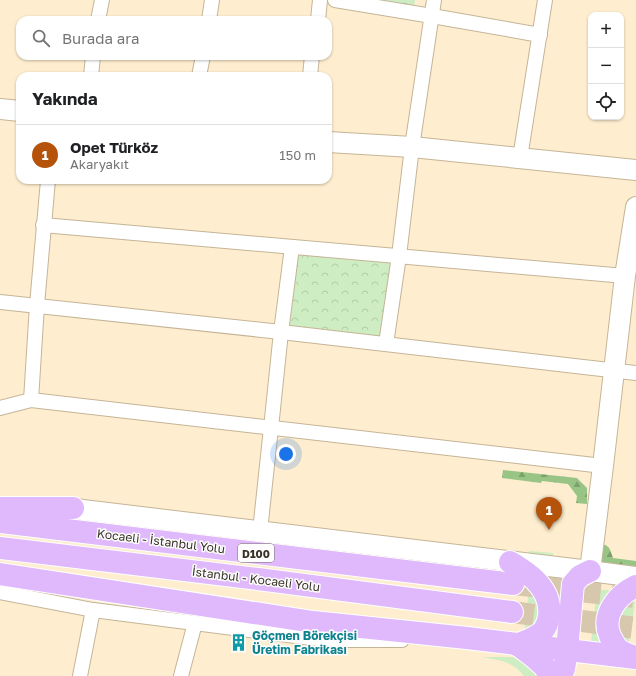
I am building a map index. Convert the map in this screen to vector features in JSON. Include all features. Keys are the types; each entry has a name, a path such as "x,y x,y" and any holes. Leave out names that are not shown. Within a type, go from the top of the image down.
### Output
{"highway":[{"path":"0,508 73,508"},
{"name":"Kocaeli - İstanbul Yolu","path":"0,522 513,584"},
{"name":"İstanbul - Kocaeli Yolu","path":"0,548 512,612"},
{"path":"510,562 534,579 548,599 550,610 548,622 543,631 535,637 517,645"},
{"path":"572,665 574,584 580,576 590,570"},
{"path":"0,574 313,622 467,638 517,645 572,665 636,658"},
{"path":"636,586 629,589 618,598 611,607 608,620 608,631 618,649 636,658"},
{"path":"517,645 545,667 549,676"}],"main road":[{"path":"0,109 16,111"},
{"path":"332,142 412,147 636,170"},
{"path":"590,570 625,276 636,207"},
{"path":"0,500 510,562 590,570 636,577"}],"street":[{"path":"99,16 102,0"},
{"path":"210,16 212,0"},
{"path":"318,16 320,0"},
{"path":"335,0 540,35"},
{"path":"386,344 412,147 434,0"},
{"path":"520,158 545,0"},
{"path":"91,72 93,60"},
{"path":"200,72 202,60"},
{"path":"310,72 312,60"},
{"path":"31,400 37,305 48,184"},
{"path":"44,225 625,276"},
{"path":"260,531 281,332 292,246"},
{"path":"0,302 281,332 636,374"},
{"path":"0,408 31,400 603,466"},
{"path":"0,592 93,610 327,640 467,638"},
{"path":"80,676 93,610"},
{"path":"181,676 195,623"}],"green space":[{"path":"360,0 415,0 414,8"},
{"path":"292,247 399,256 386,344 281,332"},
{"path":"503,470 577,478 587,488 587,504 576,503 577,496 568,484 542,481 541,483 502,478"},
{"path":"600,544 606,545 609,548 613,558 636,561 636,571 602,566 599,553"},
{"path":"530,551 553,553 553,558 526,556"},
{"path":"529,588 537,591 543,620 524,634"},
{"path":"597,589 614,591 606,645 591,642"},
{"path":"632,599 635,602 629,642 625,645 621,642 616,613"},
{"path":"482,657 513,657 523,663 538,676 524,676 510,664 499,660"}],"tunnel":[{"path":"513,584 636,597"},
{"path":"512,612 636,628"}],"place":[{"name":"Opet Türköz","path":"549,530"},
{"name":"Göçmen Börekçisi Üretim Fabrikası","path":"239,642"}]}
